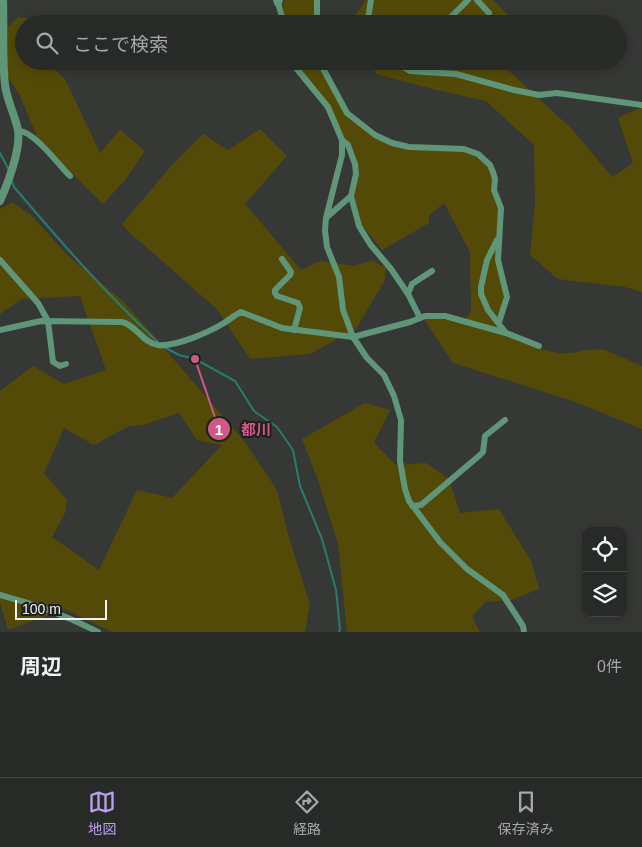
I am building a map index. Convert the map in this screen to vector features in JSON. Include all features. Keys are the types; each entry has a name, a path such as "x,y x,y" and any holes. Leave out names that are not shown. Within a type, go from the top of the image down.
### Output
{"street":[{"path":"0,201 16,152 18,131 9,106 5,84 3,0"},
{"path":"316,0 317,15"},
{"path":"368,15 371,0"},
{"path":"452,15 468,0"},
{"path":"477,0 489,13"},
{"path":"278,1 282,15"},
{"path":"298,70 328,107 342,140 342,155 326,218 326,246 339,278 341,304 353,337 367,358 384,375 394,396 401,420 400,461 405,489 412,506 440,542 466,568 503,595 523,626 524,632"},
{"path":"324,70 347,113 375,135 392,143 410,147 464,149 478,154 490,165 495,179 494,190 500,208 498,260 507,297 499,322"},
{"path":"408,70 456,74 539,95 557,93 642,105"},
{"path":"18,131 22,130 35,138 70,176"},
{"path":"342,140 348,145 355,164 356,174 351,196 362,231 408,294 420,318"},
{"path":"326,218 351,196"},
{"path":"499,236 487,260 480,294 488,310 506,333"},
{"path":"0,260 38,303 48,321 53,362 60,366 66,364"},
{"path":"282,260 291,272 275,290 275,293 277,296 298,303 300,306 294,330"},
{"path":"408,294 412,284 432,271"},
{"path":"0,330 41,321 122,322 134,327 139,334 157,345 176,343 197,336 241,312 282,328 353,337 425,316 445,316 506,333 539,346"},
{"path":"412,506 421,505 480,455 485,436 505,420"},
{"path":"0,595 76,620 98,632"}],"shaded area":[{"path":"285,0 314,0 315,15 284,15 282,7"},
{"path":"366,0 493,0 508,15 355,15"},
{"path":"15,20 15,70 56,70 65,79 100,153 120,130 145,151 125,180 103,204 39,141 20,96 8,76 4,31"},
{"path":"301,70 322,70 346,115 387,142 466,152 475,155 490,169 499,208 498,235 505,299 498,319 501,329 466,319 471,311 470,252 444,203 429,215 429,223 382,250 361,224 354,194 358,166 353,148 336,127"},
{"path":"374,70 508,70 572,129 612,177 633,163 618,118 642,107 642,292 625,287 558,279 530,255 535,203 534,145 486,101 376,74"},
{"path":"260,129 287,156 245,204 301,270 320,261 354,266 372,260 386,268 385,280 356,329 310,354 250,359 217,309 122,224 172,165 203,134 228,150"},
{"path":"12,202 31,215 67,255 124,302 245,442 277,490 288,534 310,605 305,632 112,632 65,609 8,630 0,603 0,391 33,366 64,384 106,370 80,296 22,299 0,314 0,209","holes":["179,413 197,440 222,445 172,498 137,490 99,570 52,537 65,513 67,500 44,473 64,428 94,445 129,426 143,425"]},
{"path":"439,318 493,331 533,346 559,353 594,349 605,350 642,366 642,429 573,401 453,363 424,319"},
{"path":"365,403 390,410 374,443 396,465 426,463 449,479 460,513 499,509 531,561 539,589 511,600 485,602 472,617 480,632 347,632 338,544 318,480 302,439"}],"waterway":[{"path":"0,153 9,170"},
{"path":"11,179 14,187 84,267 158,342"},
{"path":"164,347 179,355 195,359 235,381 254,411 277,427 293,450 300,486 322,539 336,590 339,632"}],"place":[{"name":"都川","path":"195,359"}]}
